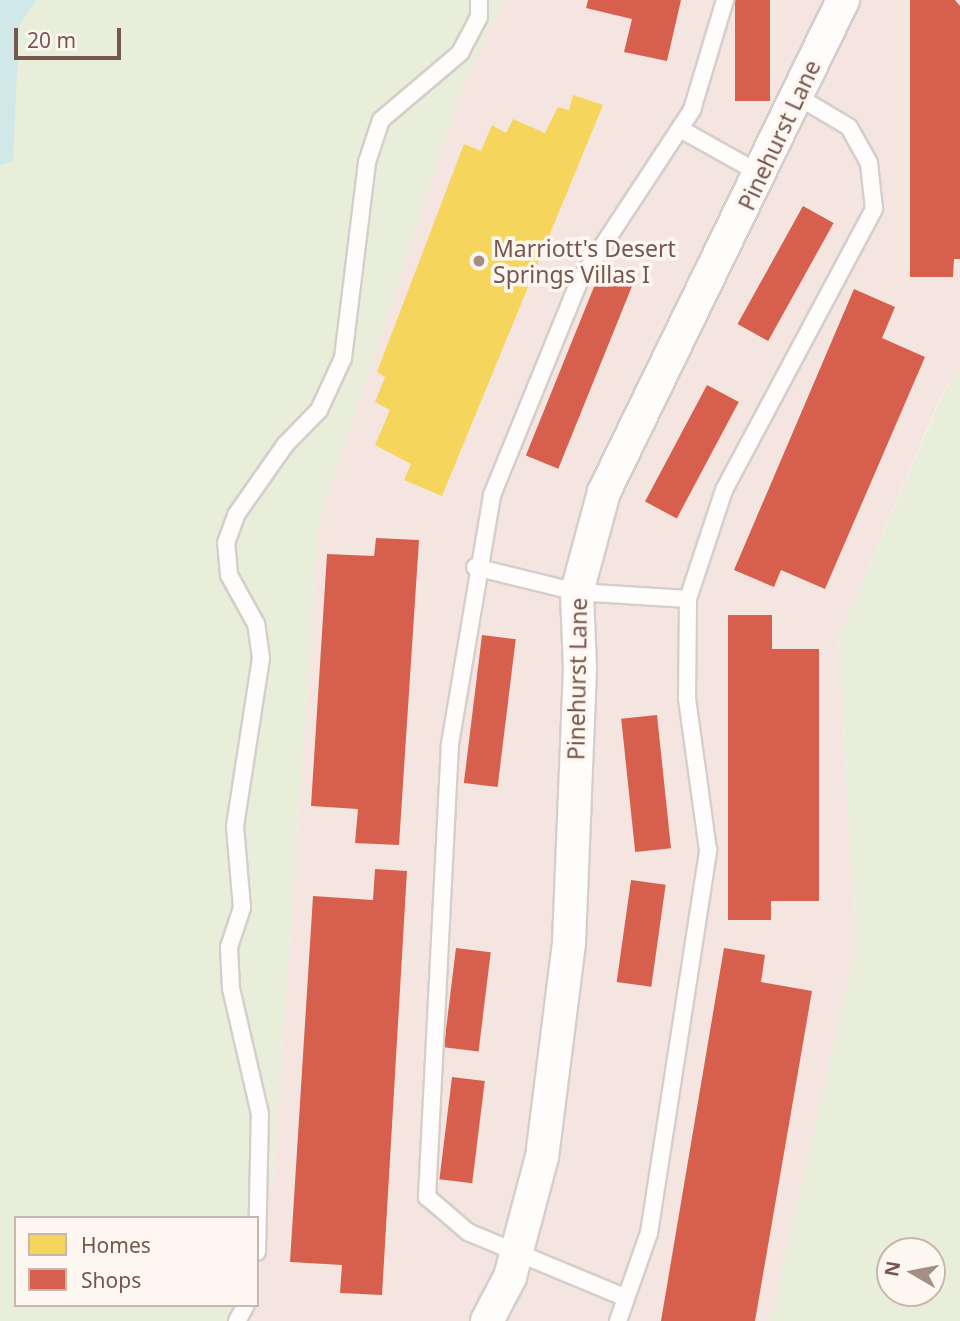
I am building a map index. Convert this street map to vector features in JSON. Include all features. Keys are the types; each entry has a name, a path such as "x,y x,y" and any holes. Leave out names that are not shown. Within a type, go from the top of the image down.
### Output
{"street":[{"name":"Pinehurst Lane","path":"487,1321 517,1252 542,1157 569,943 580,667 577,592 604,492 761,174 843,0"}],"lane":[{"path":"258,1216 260,1114 230,988 229,947 242,908 235,826 261,658 256,624 229,575 226,543 236,515 285,445 319,410 344,358 367,162 381,120 460,53 479,17 479,0"},
{"path":"624,1297 468,1233 428,1197 450,744 475,567 492,495 579,282 692,110 724,0"},
{"path":"618,1321 624,1297 649,1233 708,850 687,699 688,599 724,490 874,209 869,163 849,127 797,96"},
{"path":"680,129 761,174"},
{"path":"475,567 577,592 688,599"}],"shaded area":[{"path":"504,0 960,0 960,370 943,391 838,639 856,947 770,1321 236,1321 240,1307 259,1307 259,1230 273,1178 319,521 463,84"}],"green space":[{"path":"0,0 504,0 463,84 319,521 273,1178 259,1230 259,1216 14,1216 14,1307 240,1307 236,1321 0,1321"},
{"path":"960,370 960,1321 770,1321 856,947 838,639 944,391"}],"water":[{"path":"0,0 36,0 19,26 13,161 0,165"}],"building: Homes":[{"name":"Marriott's Desert Springs Villas I","path":"573,95 603,105 442,496 404,480 411,464 375,445 390,410 375,402 385,377 377,372 464,144 481,151 492,125 506,133 513,119 545,133 558,107 569,110"}],"building: Shops":[{"path":"588,0 681,0 667,61 624,52 632,19 586,8"},
{"path":"735,0 770,0 770,101 735,101"},
{"path":"910,0 955,0 960,6 960,259 954,259 953,277 910,277"},
{"path":"803,206 834,223 768,341 738,324"},
{"path":"600,272 632,285 558,469 526,456"},
{"path":"854,289 895,307 882,338 925,357 825,589 781,570 774,587 734,570"},
{"path":"707,385 739,402 677,518 645,502"},
{"path":"376,538 419,540 399,845 355,843 358,809 311,806 327,554 374,556"},
{"path":"728,615 772,615 772,649 819,649 819,901 771,901 771,920 728,920"},
{"path":"482,635 516,639 498,787 464,783"},
{"path":"657,715 671,848 635,852 621,719"},
{"path":"375,869 407,871 382,1295 340,1293 342,1265 290,1262 313,896 373,900"},
{"path":"631,880 666,885 651,987 617,982"},
{"path":"456,948 491,952 479,1052 444,1047"},
{"path":"724,948 765,955 761,982 812,991 755,1321 661,1321"},
{"path":"452,1077 485,1081 472,1183 439,1179"}],"place":[{"name":"Marriott's Desert Springs Villas I","path":"479,261"}]}
